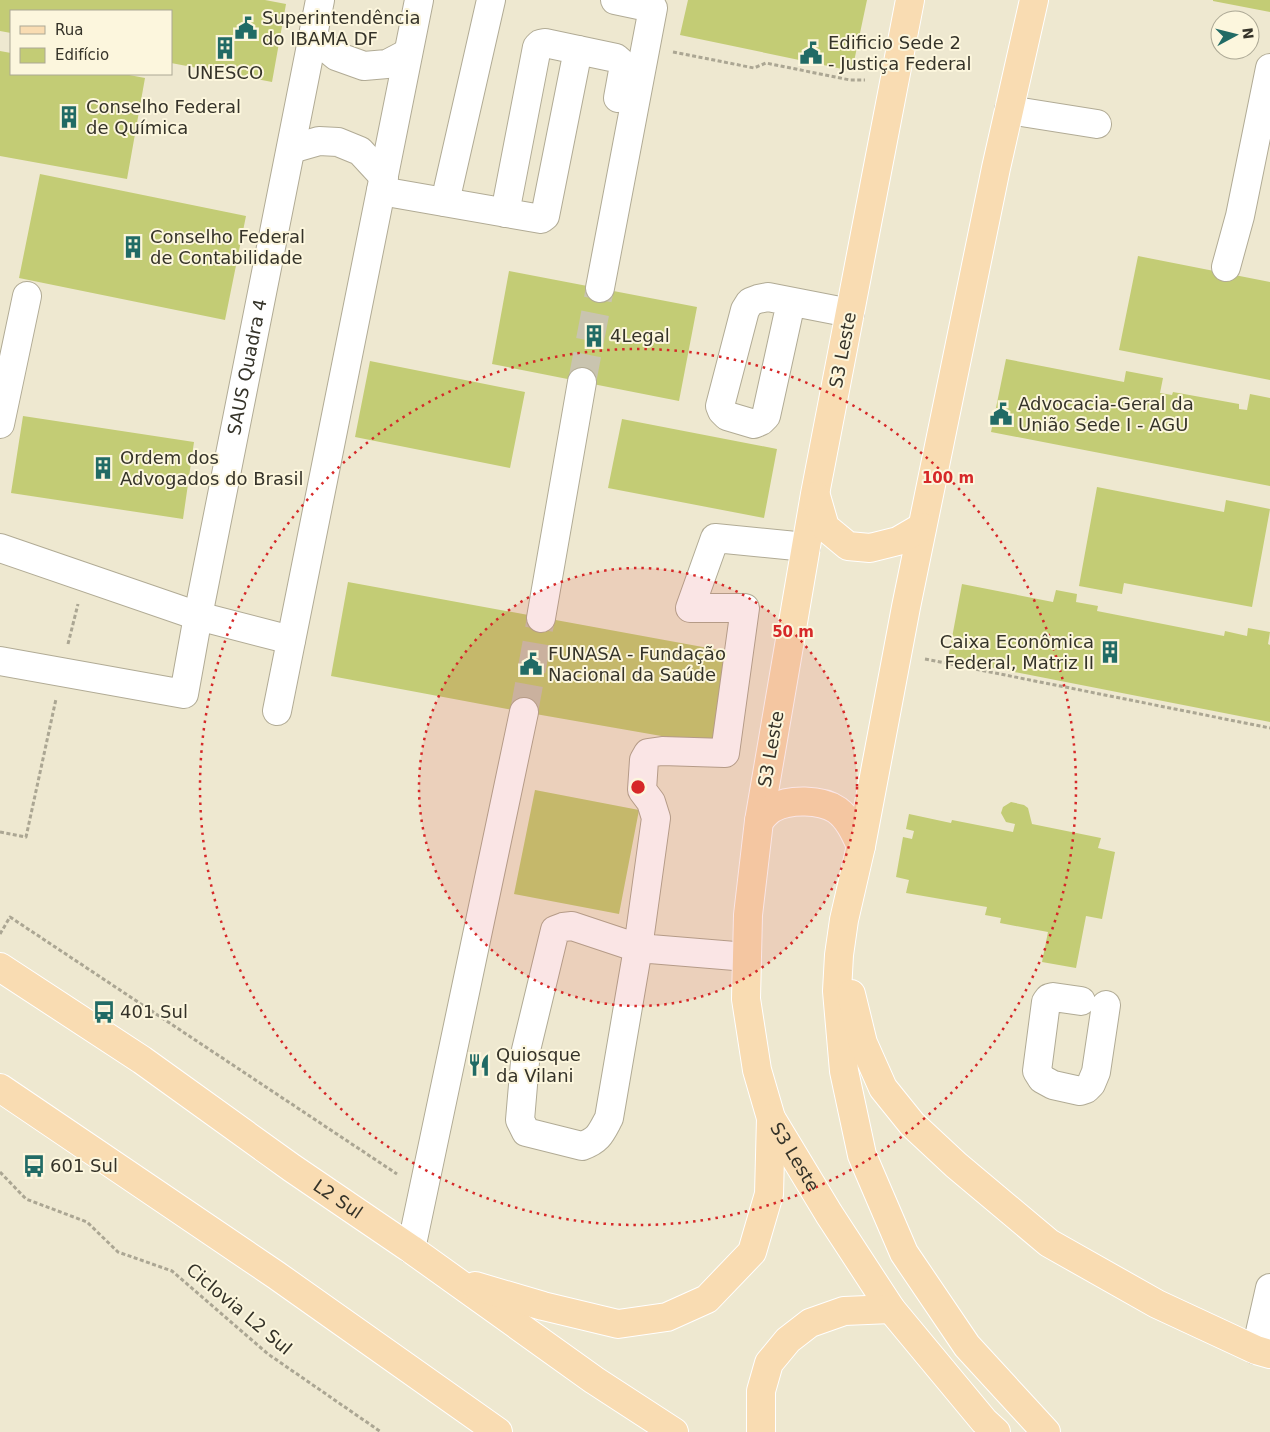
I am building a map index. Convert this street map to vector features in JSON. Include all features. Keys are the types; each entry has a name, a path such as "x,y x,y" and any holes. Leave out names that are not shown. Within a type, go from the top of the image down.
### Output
{"main road":[{"name":"S3 Leste","path":"910,0 806,547 759,822 748,915 746,999 757,1070 771,1118 829,1214 891,1309 984,1421 996,1432"},
{"path":"1034,0 1009,110 922,527 861,846 844,920 837,991 844,1071 862,1155 904,1253 966,1346 1046,1432"},
{"path":"816,494 825,527 848,546 870,548 898,541 922,527"},
{"path":"759,822 770,809 785,802 814,801 837,810 850,824 861,846"},
{"path":"844,920 852,998 863,1043 883,1088 912,1124 956,1164 1049,1242 1157,1304 1263,1352"},
{"name":"L2 Sul","path":"0,967 142,1060 594,1380 674,1432"},
{"path":"0,1088 276,1275 498,1432"},
{"path":"455,1280 543,1306 618,1324 667,1317 707,1299 752,1252 769,1194 771,1118"},
{"path":"761,1432 761,1391 769,1363 788,1340 810,1322 844,1311 891,1309"}],"lane":[{"name":"SAUS Quadra 4","path":"62,672 184,694 320,0"},
{"path":"277,711 419,0"},
{"path":"445,202 491,0"},
{"path":"600,288 653,4 615,0"},
{"path":"313,37 336,56 364,66 387,64 408,53"},
{"path":"505,213 537,47 545,43 616,58 624,65 596,222"},
{"path":"291,149 320,141 338,142 360,151 383,184 445,202 541,219 545,216 578,50"},
{"path":"1226,267 1240,216 1270,68"},
{"path":"1009,110 1097,124"},
{"path":"0,424 27,296"},
{"path":"791,302 850,313"},
{"path":"541,618 582,382"},
{"path":"747,957 638,948 572,926 555,930 526,1050 520,1120 526,1132 582,1146 591,1143 599,1136 609,1118 638,948 656,818 651,802 642,790 644,760 648,753 662,750 725,753 745,608 690,608 715,538 806,547"},
{"path":"0,548 198,616 291,640"},
{"path":"0,661 62,672"},
{"path":"411,1249 524,712"},
{"path":"1263,1352 1270,1288"}],"path":[{"path":"645,46 754,68 766,63 858,80 866,80 871,76"},
{"path":"0,832 26,837 84,577"},
{"path":"897,653 1270,728"},
{"path":"0,934 10,917 424,1191"},
{"name":"Ciclovia L2 Sul","path":"0,1172 26,1199 87,1222 118,1252 172,1271 268,1354 381,1432"}],"building":[{"name":"UNESCO","path":"0,0 265,0 286,4 272,82 172,63 172,10 10,10 10,33 0,31"},
{"name":"Edificio Sede 2 - Justiça Federal","path":"688,0 867,0 852,71 680,35"},
{"path":"1270,0 1270,12 1260,10 1213,1"},
{"name":"Conselho Federal de Química","path":"0,51 10,53 10,75 129,75 145,78 127,179 0,156"},
{"name":"Conselho Federal de Contabilidade","path":"40,174 246,216 225,320 19,278"},
{"path":"1138,256 1270,282 1270,380 1119,350"},
{"name":"4Legal","path":"509,271 697,307 679,401 492,364"},
{"name":"Advocacia-Geral da União Sede I - AGU","path":"1006,359 1124,382 1126,371 1163,378 1160,393 1172,395 1173,392 1239,404 1239,409 1247,410 1250,394 1270,398 1270,486 991,432"},
{"path":"370,361 525,392 510,468 355,437"},
{"name":"Ordem dos Advogados do Brasil","path":"23,416 194,442 183,519 11,493"},
{"path":"622,419 777,449 764,518 608,488"},
{"path":"1097,487 1224,512 1226,500 1270,509 1252,607 1124,583 1122,594 1079,586"},
{"name":"FUNASA - Fundação Nacional da Saúde","path":"348,582 730,652 713,745 331,676"},
{"name":"Caixa Econômica Federal, Matriz II","path":"962,584 1053,602 1056,590 1077,594 1076,602 1098,606 1097,611 1224,636 1225,631 1247,636 1248,628 1270,632 1268,644 1270,645 1270,722 948,659"},
{"path":"535,790 639,810 619,914 514,894"},
{"path":"1011,802 1028,808 1032,824 1101,838 1098,848 1115,852 1102,919 1086,916 1076,968 1042,962 1048,932 1000,923 1001,918 985,915 987,907 906,893 909,880 896,877 903,837 912,839 914,831 906,829 909,814 951,823 952,820 1013,832 1015,824 1006,822 1001,813 1003,807"}],"tunnel":[{"path":"582,382 600,288"},
{"path":"524,712 541,618"}],"place":[{"name":"Superintendência do IBAMA DF","path":"246,28"},
{"name":"UNESCO","path":"225,48"},
{"name":"Edificio Sede 2 - Justiça Federal","path":"811,53"},
{"name":"Conselho Federal de Química","path":"69,117"},
{"name":"Conselho Federal de Contabilidade","path":"133,247"},
{"name":"4Legal","path":"594,336"},
{"name":"Advocacia-Geral da União Sede I - AGU","path":"1001,414"},
{"name":"Ordem dos Advogados do Brasil","path":"103,468"},
{"name":"Caixa Econômica Federal, Matriz II","path":"1110,652"},
{"name":"FUNASA - Fundação Nacional da Saúde","path":"531,664"},
{"name":"401 Sul","path":"104,1012"},
{"name":"Quiosque da Vilani","path":"479,1065"},
{"name":"601 Sul","path":"34,1166"}]}
